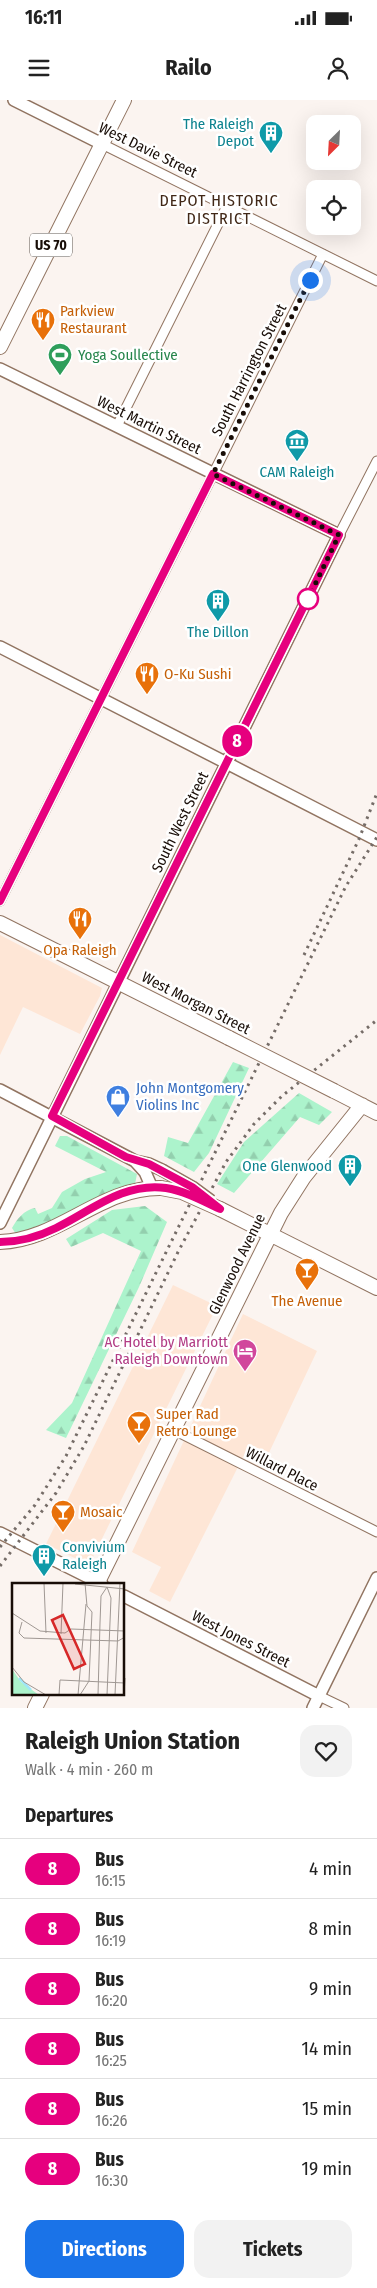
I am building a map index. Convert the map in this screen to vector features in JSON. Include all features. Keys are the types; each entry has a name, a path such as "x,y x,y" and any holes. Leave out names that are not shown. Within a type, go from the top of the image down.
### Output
{"main road":[{"name":"US 70","path":"0,347 124,100"},
{"name":"West Morgan Street","path":"0,923 377,1113"},
{"name":"Glenwood Avenue","path":"99,1583 270,1234 304,1176 362,1105"},
{"path":"0,1242 37,1236 56,1228 110,1197 132,1191 166,1188 182,1192 220,1209 377,1288"},
{"path":"35,1708 41,1696"}],"street":[{"name":"West Davie Street","path":"14,100 377,281"},
{"path":"117,426 227,206"},
{"name":"South Harrington Street","path":"0,901 323,254"},
{"name":"West Martin Street","path":"0,368 339,535"},
{"name":"South West Street","path":"0,1224 226,763 377,462"},
{"path":"0,647 377,840"},
{"path":"0,1090 135,1161 149,1164 162,1170 192,1187 220,1209"},
{"path":"135,1161 145,1172 152,1188"},
{"name":"Willard Place","path":"174,1430 377,1532"},
{"path":"0,1533 97,1583"},
{"path":"313,1708 377,1578"},
{"name":"West Jones Street","path":"125,1597 344,1708"}],"shaded area":[{"path":"0,935 102,988 100,996 80,1034 23,1007 0,1055"},
{"path":"173,1285 217,1306 89,1565 46,1544"},
{"path":"243,1314 317,1351 266,1459 246,1451 170,1602 149,1591 161,1567 132,1552"}],"green space":[{"path":"233,1062 249,1068 209,1153 194,1172 164,1156 168,1137 188,1143"},
{"path":"299,1093 332,1112 319,1125 300,1117 234,1193 217,1184 244,1142"},
{"path":"60,1136 67,1136 137,1174 135,1184 18,1237 12,1228 24,1213 35,1208 38,1214 52,1208 62,1192 85,1179 106,1172 55,1146"},
{"path":"145,1206 167,1222 139,1287 66,1438 46,1430 72,1403 141,1251 103,1233 71,1247 66,1239 112,1210"}],"railway":[{"path":"304,955 359,839 377,793"},
{"path":"0,1547 35,1505 66,1456 346,886 377,837"},
{"path":"0,1566 56,1493 84,1446 178,1252 226,1162 254,1124 282,1096 377,1020"}],"bus line":[{"name":"8","path":"0,901 213,474 339,535 52,1116 126,1157 149,1164 192,1187 220,1209 182,1192 166,1188 140,1189 104,1200 56,1228 37,1236 16,1241 0,1242"}],"place":[{"name":"The Raleigh Depot","path":"271,154"},
{"name":"Parkview Restaurant","path":"43,341"},
{"name":"Yoga Soullective","path":"60,376"},
{"name":"CAM Raleigh","path":"297,462"},
{"name":"The Dillon","path":"218,622"},
{"name":"O-Ku Sushi","path":"147,695"},
{"name":"Opa Raleigh","path":"80,940"},
{"name":"John Montgomery Violins Inc","path":"118,1118"},
{"name":"One Glenwood","path":"350,1187"},
{"name":"The Avenue","path":"307,1291"},
{"name":"AC Hotel by Marriott Raleigh Downtown","path":"245,1372"},
{"name":"Super Rad Retro Lounge","path":"139,1444"},
{"name":"Mosaic","path":"63,1533"},
{"name":"Convivium Raleigh","path":"44,1577"}],"district":[{"name":"DEPOT HISTORIC DISTRICT","path":"219,209"}],"route":[{"path":"308,599 339,535 213,474 310,280"}]}
